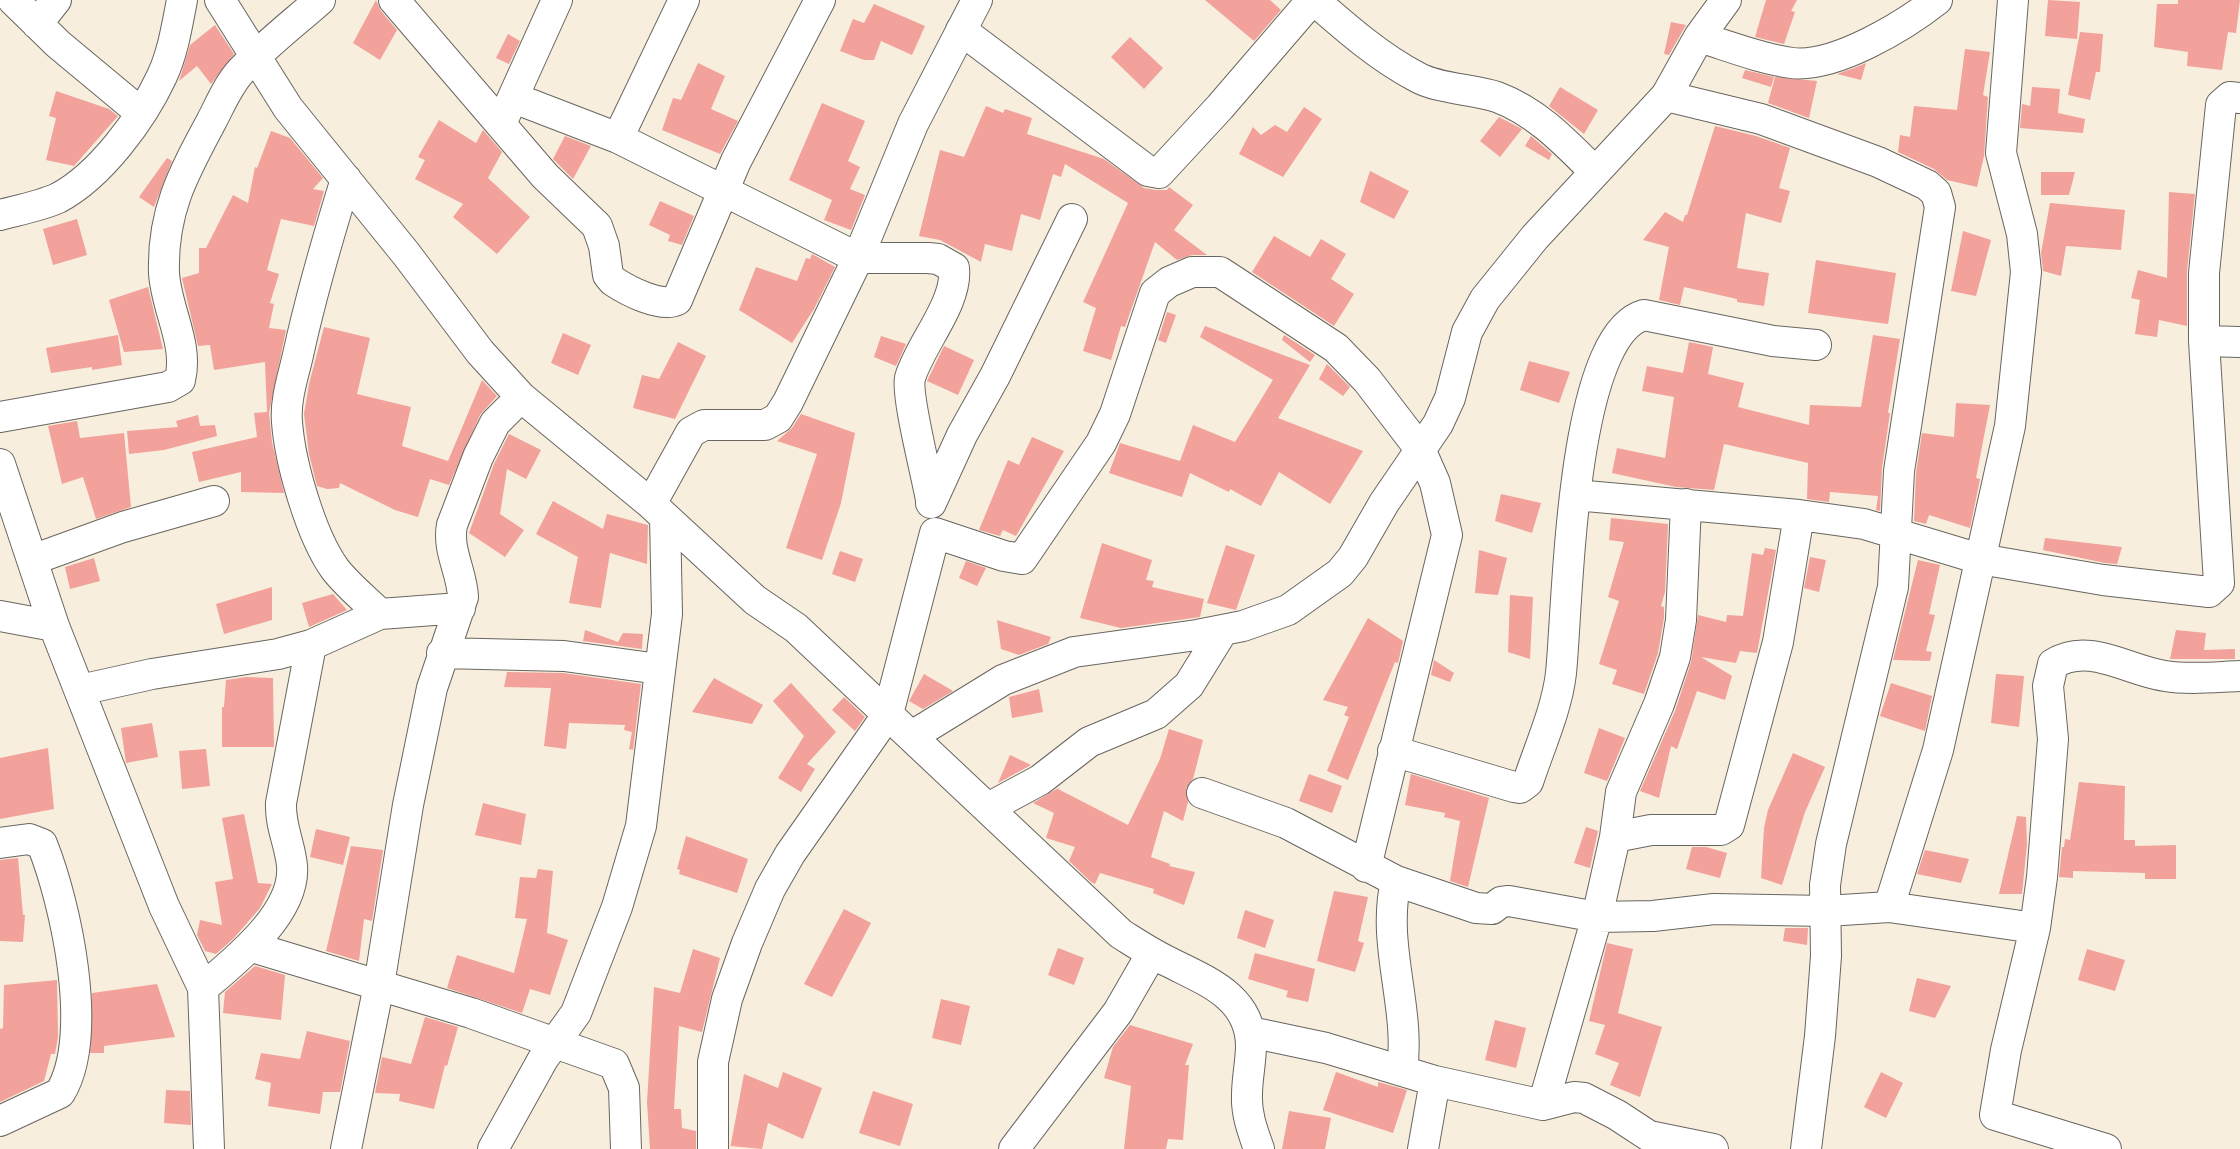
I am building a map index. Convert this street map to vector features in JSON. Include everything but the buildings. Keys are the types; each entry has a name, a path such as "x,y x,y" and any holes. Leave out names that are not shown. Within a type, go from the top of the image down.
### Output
{"street":[{"path":"13,0 37,24 141,113"},
{"path":"37,24 57,0"},
{"path":"0,214 58,198 101,166 141,113 162,76 173,46 182,0"},
{"path":"220,0 288,108 480,352 521,397 658,511 755,600 796,628 1121,934 1152,953 1220,988 1244,1013 1250,1032 1246,1097 1250,1123 1259,1149"},
{"path":"0,417 168,387 180,380 184,363 165,278 167,218 184,173 223,98 240,73 320,0"},
{"path":"394,0 508,111 545,176 597,225 604,246 608,275 613,282 658,301 671,303 677,300 723,189 820,0"},
{"path":"508,111 557,0"},
{"path":"618,138 684,0"},
{"path":"493,1149 543,1059 576,1012 617,907 641,826 667,614 658,511 691,432 704,425 765,425 777,418 788,402 858,258 913,124 976,0"},
{"path":"962,30 1148,171 1159,173 1221,107 1313,0 1380,54 1418,78 1497,97 1524,110 1557,134 1595,172"},
{"path":"912,736 1003,680 1074,652 1222,630 1288,610 1340,573 1353,557 1384,503 1438,424 1450,398 1467,332 1485,299 1535,237 1666,96 1699,37 1726,0"},
{"path":"1699,37 1790,63 1806,64 1847,53 1867,44 1922,12 1937,0"},
{"path":"1889,907 1938,750 2010,426 2026,272 2022,234 2001,153 2013,0"},
{"path":"1666,96 1761,118 1878,162 1927,185 1936,193 1940,207 1895,500 1898,533 1893,587 1831,844 1825,885 1827,911 1820,1036 1806,1149"},
{"path":"1575,495 1799,515 1864,524 1980,559 2103,580 2209,592 2216,589 2219,583 2204,341 2204,273 2220,109 2226,99 2240,98"},
{"path":"508,111 618,138 858,258 928,258 954,268 954,276 944,308 920,354 909,389 931,500 931,524 935,533 888,714 790,854 770,889 747,943 727,999 713,1062 713,1149"},
{"path":"346,179 312,292 289,395 286,422 304,506 321,544 334,567 348,584 380,614"},
{"path":"931,500 1072,219"},
{"path":"935,533 1004,556 1022,559 1101,443 1115,414 1155,293 1169,282 1192,272 1220,272 1336,348 1367,380 1420,449 1435,483 1447,535 1366,867"},
{"path":"1393,751 1514,787 1520,788 1528,782 1561,674 1575,495 1597,376 1618,331 1636,317 1644,315 1773,341 1816,345"},
{"path":"2204,341 2240,342"},
{"path":"346,1149 379,985 408,806 442,653 460,608 462,581 451,545 452,525 478,457 495,423 521,397"},
{"path":"0,464 54,626 164,906 203,988 209,1149"},
{"path":"32,560 123,527 214,501"},
{"path":"1543,1105 1597,917 1615,837 1621,792 1659,704 1676,657 1686,504"},
{"path":"1615,837 1651,830 1721,830 1729,825 1778,642 1799,515"},
{"path":"80,690 152,674 278,654 311,645 380,614 460,608"},
{"path":"0,616 54,626"},
{"path":"988,808 1040,780 1089,741 1156,714 1164,708 1189,685 1222,630"},
{"path":"203,988 252,947 272,921 291,885 292,866 280,821 281,803 311,645"},
{"path":"442,653 564,656 659,669"},
{"path":"2106,1149 1995,1115 2006,1050 2035,928 2042,878 2053,739 2048,686 2053,664 2070,655 2085,655 2124,663 2164,676 2240,676"},
{"path":"1202,793 1286,823 1396,881 1476,908 1492,909 1502,902 1509,901 1597,917 1653,916 1714,909 1827,911 1889,907 2035,928"},
{"path":"0,843 29,839 42,844 69,942 78,1030 69,1073 60,1093 0,1121"},
{"path":"1396,881 1390,921 1406,1046 1402,1071"},
{"path":"252,947 556,1042 614,1064 624,1088 626,1149"},
{"path":"1019,1148 1118,1012 1152,953"},
{"path":"1250,1032 1326,1048 1435,1081 1543,1105 1574,1097 1584,1098 1649,1136 1713,1149"},
{"path":"1423,1149 1435,1081"}]}
